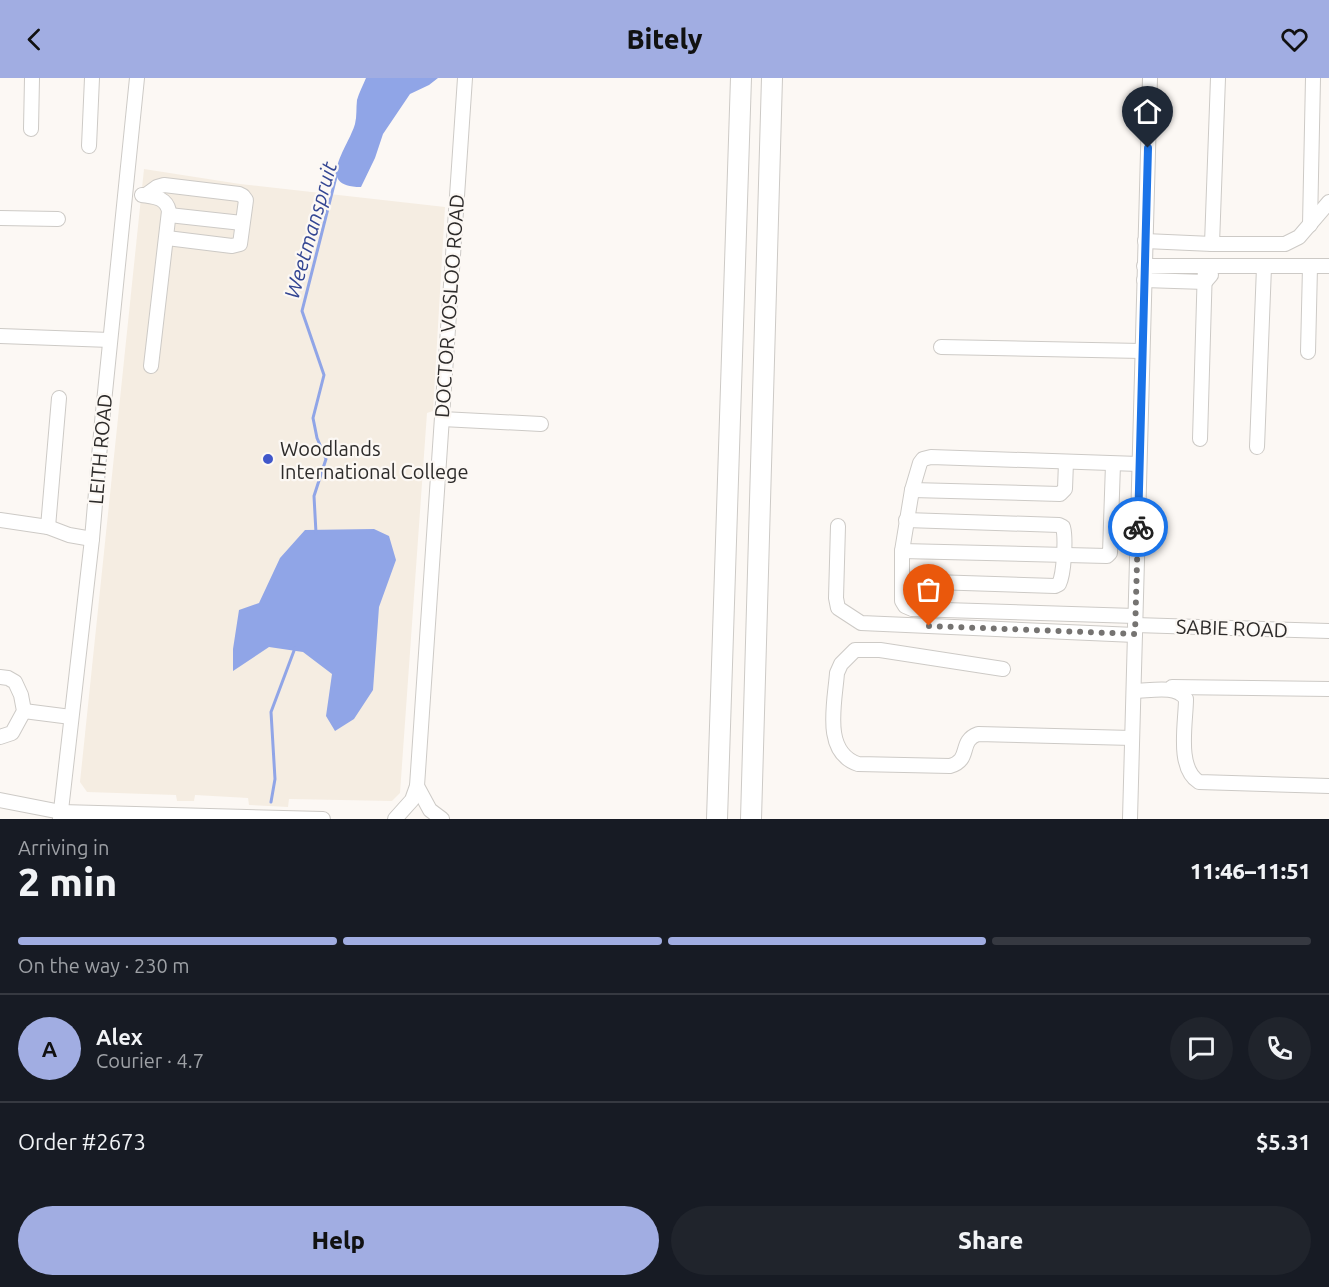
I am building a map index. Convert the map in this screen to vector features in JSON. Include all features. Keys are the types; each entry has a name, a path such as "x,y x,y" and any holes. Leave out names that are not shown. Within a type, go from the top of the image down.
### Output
{"highway":[{"path":"717,819 741,78"},
{"path":"751,819 772,78"}],"street":[{"path":"31,129 32,78"},
{"path":"89,146 93,78"},
{"name":"LEITH ROAD","path":"61,815 92,539 137,78"},
{"name":"DOCTOR VOSLOO ROAD","path":"395,819 412,800 417,786 465,78"},
{"path":"1130,819 1150,78"},
{"path":"1212,244 1218,78"},
{"path":"1310,225 1313,78"},
{"path":"146,195 164,185 238,194 246,200 240,244 236,246 167,238"},
{"path":"125,192 164,200 169,215 151,366"},
{"path":"1145,242 1285,244 1292,242 1310,225 1329,202"},
{"path":"169,215 243,223"},
{"path":"0,218 58,219"},
{"path":"1144,266 1329,266"},
{"path":"1200,440 1205,282 1212,266"},
{"path":"1257,447 1264,267"},
{"path":"1308,352 1310,267"},
{"path":"1144,280 1205,282"},
{"path":"0,336 110,340"},
{"path":"941,346 1142,351"},
{"path":"48,527 59,398"},
{"path":"442,419 541,424"},
{"path":"1135,625 912,609 905,606 902,601 902,551 912,490 923,459 931,457 1139,464"},
{"path":"912,490 1060,494 1065,489 1066,462"},
{"path":"902,551 1103,557 1110,553 1113,464"},
{"path":"0,520 48,527 69,535 92,539"},
{"path":"902,581 1055,586 1061,580 1063,556 1064,532 1063,527 1059,525 906,520"},
{"path":"838,526 836,598 838,608 861,623 1135,625"},
{"name":"SABIE ROAD","path":"1135,625 1329,631"},
{"path":"1003,669 880,650 855,650 841,664 837,673 833,731 836,744 842,755 850,762 858,764 950,766 959,764 971,736 978,734 1132,738"},
{"path":"0,677 11,679 18,686 24,711 12,733 0,737"},
{"path":"1134,689 1329,689"},
{"path":"1134,689 1175,690 1184,695 1186,699 1186,768 1189,774 1199,782 1329,786"},
{"path":"24,711 71,717"},
{"path":"417,786 430,810 442,819"},
{"path":"0,800 61,815 323,819"}],"shaded area":[{"name":"Woodlands International College","path":"144,169 240,184 445,207 433,411 427,413 400,793 392,801 289,799 288,807 249,805 248,798 195,795 194,801 177,801 176,795 87,792 80,782"}],"water":[{"path":"366,78 438,78 410,94 383,134 375,158 361,187 339,181 337,173 341,154 355,124 357,100"},
{"path":"374,529 389,536 396,560 379,607 373,690 354,719 335,731 326,716 332,674 303,652 269,647 233,671 233,649 239,610 259,603 280,558 305,530"}],"waterway":[{"name":"Weetmanspruit","path":"316,533 314,496 326,459 317,438 313,418 324,375 302,311 337,173"},
{"name":"Weetmanspruit","path":"271,802 275,779 271,712 295,648"}],"way so far":[{"path":"929,626 1135,634 1138,527"}],"place":[{"name":"Woodlands International College","path":"268,459"}],"route":[{"path":"1138,527 1148,148"}]}
